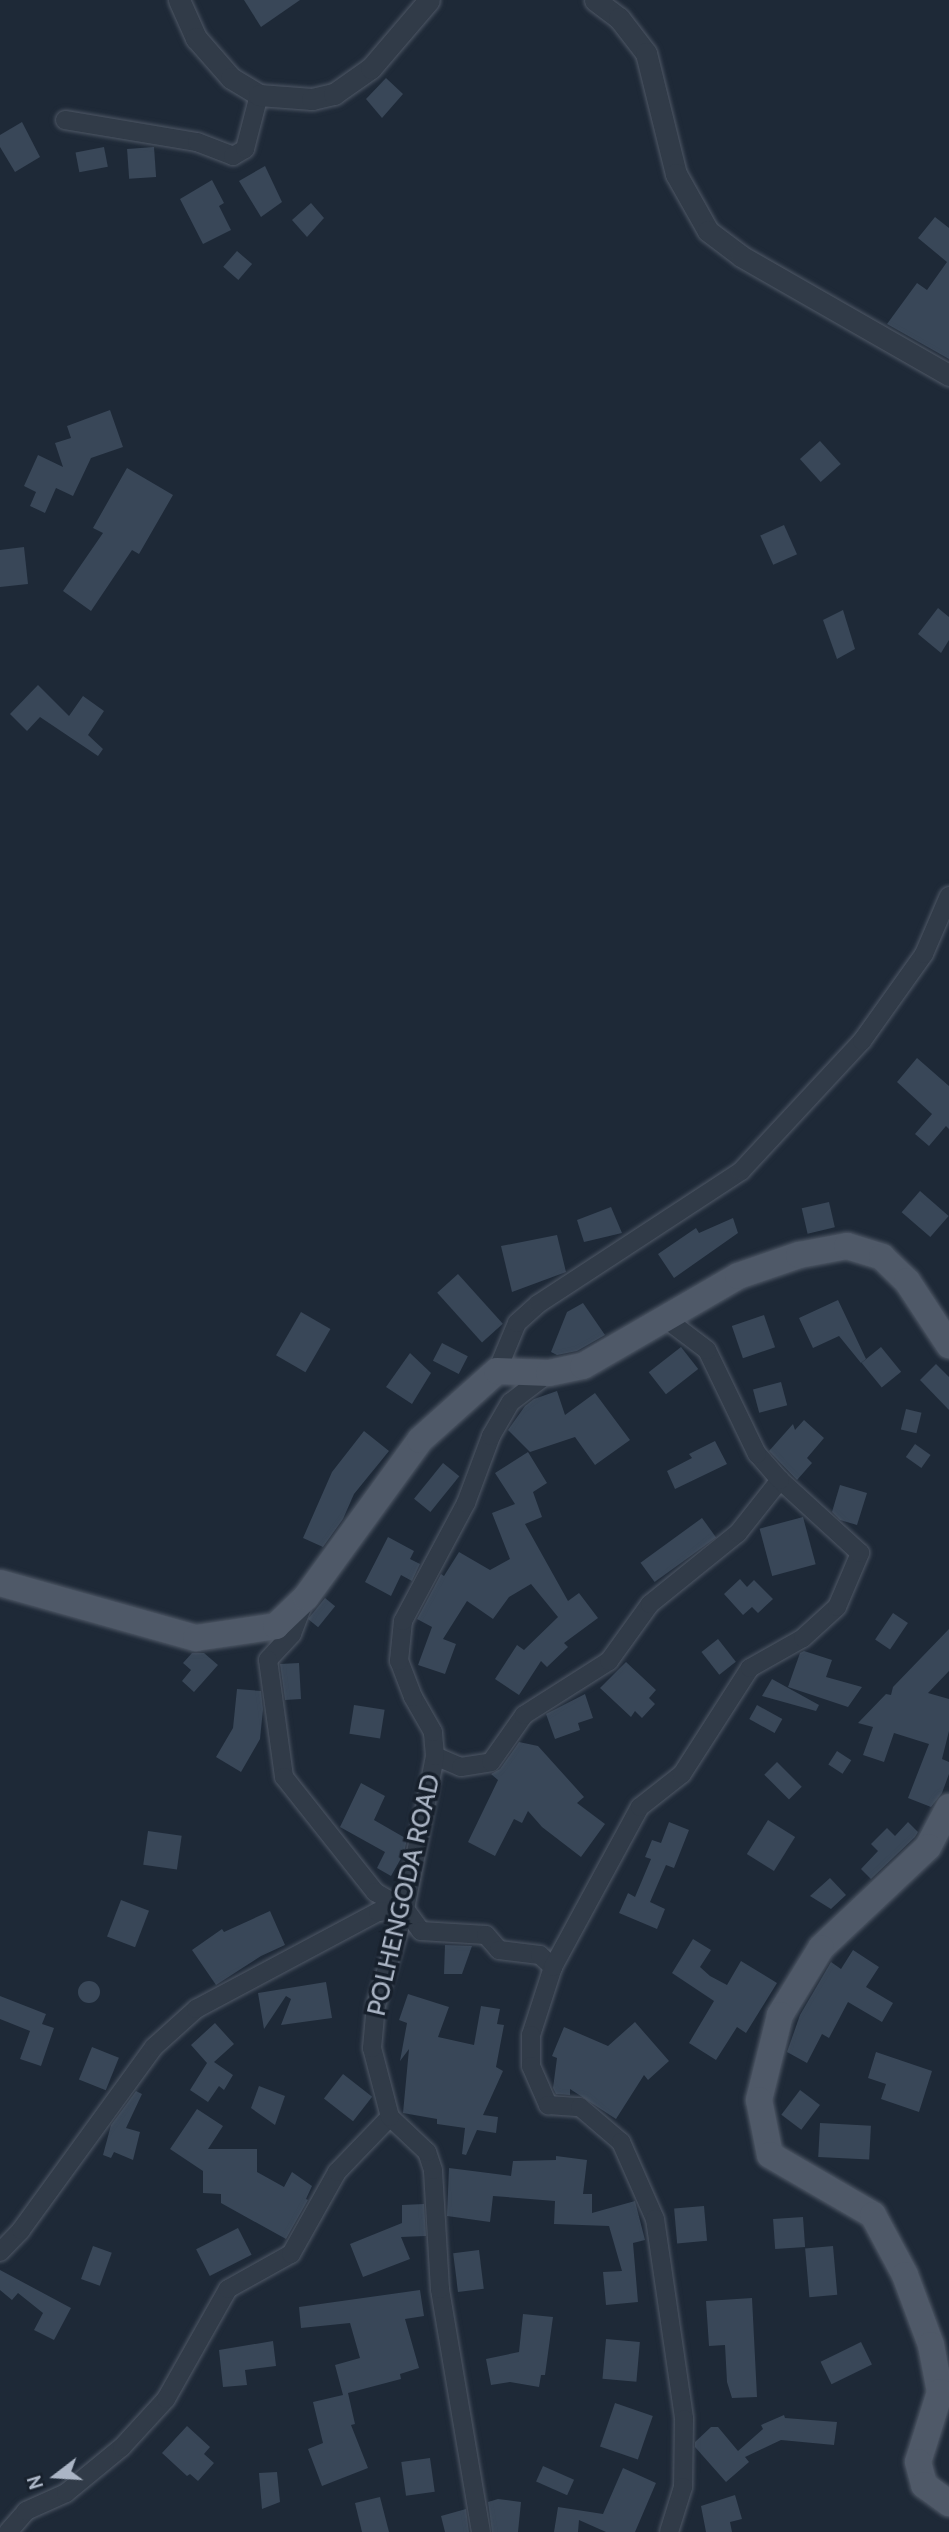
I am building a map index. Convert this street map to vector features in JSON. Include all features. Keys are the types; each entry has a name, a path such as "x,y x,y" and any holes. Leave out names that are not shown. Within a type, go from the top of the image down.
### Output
{"main road":[{"path":"0,1583 197,1638 276,1626 306,1597 421,1440 497,1371 550,1373 583,1366 738,1276 799,1255 847,1247 882,1257 906,1281 949,1345"},
{"path":"949,1807 928,1847 821,1948 780,2015 759,2100 770,2155 873,2215 905,2275 931,2345 940,2392 918,2462 924,2485 949,2503"}],"street":[{"path":"178,0 196,38 231,78 259,95 313,99 334,94 371,68 429,0"},
{"path":"595,0 620,18 646,53 676,174 708,231 741,256 949,375"},
{"path":"65,120 197,142 233,156 246,149 259,95"},
{"path":"497,1371 517,1323 538,1304 741,1171 862,1041 925,954 949,896"},
{"path":"666,1319 707,1350 757,1454 780,1480 860,1553 837,1607 803,1638 750,1668 682,1774 640,1807 553,1967 531,2035 531,2066 548,2105 580,2107 621,2142 655,2219 684,2419 683,2487 669,2532"},
{"name":"POLHENGODA ROAD","path":"390,2117 373,2048 376,2005 405,1909 435,1756 433,1732 413,1698 399,1661 403,1621 466,1503 491,1436 511,1402 550,1373"},
{"path":"435,1756 461,1767 491,1762 524,1715 610,1661 650,1604 738,1533 780,1480"},
{"path":"306,1597 292,1634 268,1660 284,1777 375,1892 405,1909 421,1931 486,1935 499,1950 540,1955 553,1967"},
{"path":"0,2252 21,2230 154,2048 197,2009 378,1912 405,1909"},
{"path":"9,2532 26,2511 66,2493 122,2447 166,2399 228,2289 291,2254 337,2172 390,2117 427,2152 433,2170 440,2289 481,2532"}],"building":[{"path":"244,0 300,0 261,27"},
{"path":"386,78 403,94 382,118 366,99"},
{"path":"22,122 40,157 15,172 0,147 0,135"},
{"path":"104,147 108,167 79,172 76,153"},
{"path":"154,147 156,177 129,179 127,149"},
{"path":"265,166 282,202 261,217 239,181"},
{"path":"212,180 224,203 219,206 231,230 203,244 180,199"},
{"path":"311,203 324,218 307,237 292,220"},
{"path":"935,217 949,228 949,359 887,324 917,283 927,290 947,262 918,238"},
{"path":"237,251 252,264 238,280 223,267"},
{"path":"110,410 123,447 91,458 73,496 56,488 45,513 30,506 36,492 24,486 38,455 63,467 55,443 71,438 67,426"},
{"path":"820,441 841,464 821,482 800,459"},
{"path":"127,468 173,495 139,554 132,550 91,611 63,591 103,533 93,528"},
{"path":"784,525 797,554 773,565 760,536"},
{"path":"24,547 28,584 0,587 0,550"},
{"path":"938,608 949,617 949,640 941,653 918,634"},
{"path":"843,610 855,649 837,659 823,620"},
{"path":"38,685 69,716 83,696 104,711 88,735 103,749 98,756 40,717 27,731 10,714"},
{"path":"917,1058 949,1086 949,1129 946,1126 929,1146 915,1134 932,1114 897,1082"},
{"path":"920,1191 949,1216 930,1237 902,1212"},
{"path":"829,1202 835,1227 808,1234 802,1208"},
{"path":"611,1207 622,1233 584,1242 577,1220"},
{"path":"733,1218 738,1233 674,1278 658,1254 696,1228 699,1233"},
{"path":"557,1235 566,1272 512,1292 501,1246"},
{"path":"458,1274 503,1324 482,1343 437,1293"},
{"path":"838,1300 866,1359 861,1363 839,1336 813,1348 799,1318"},
{"path":"583,1303 605,1335 577,1351 557,1355 551,1352 567,1312"},
{"path":"301,1312 330,1329 305,1372 276,1355"},
{"path":"764,1315 775,1347 743,1358 732,1326"},
{"path":"442,1343 468,1356 459,1374 433,1361"},
{"path":"681,1347 698,1369 666,1394 649,1372"},
{"path":"881,1347 901,1372 882,1388 862,1363"},
{"path":"410,1353 431,1373 412,1404 386,1387"},
{"path":"936,1364 949,1377 949,1410 920,1380"},
{"path":"781,1382 787,1405 759,1413 753,1390"},
{"path":"557,1391 565,1415 595,1393 630,1440 595,1465 575,1437 530,1452 508,1430 525,1406 534,1399"},
{"path":"906,1409 922,1413 916,1433 901,1429"},
{"path":"804,1420 824,1438 807,1458 812,1463 797,1480 769,1451 793,1424 795,1430"},
{"path":"364,1431 389,1451 354,1494 343,1519 323,1547 303,1538 332,1472"},
{"path":"715,1441 727,1464 675,1489 667,1471 692,1458 689,1454"},
{"path":"915,1444 931,1455 921,1468 906,1457"},
{"path":"528,1452 547,1483 533,1492 542,1517 525,1524 568,1601 579,1593 598,1618 564,1643 568,1647 547,1667 541,1661 519,1695 495,1679 517,1645 524,1650 558,1617 531,1584 509,1597 493,1619 467,1601 443,1639 456,1644 445,1674 418,1665 432,1627 417,1619 441,1574 444,1576 459,1552 490,1570 510,1559 492,1513 515,1504 495,1473"},
{"path":"443,1463 459,1476 430,1512 414,1499"},
{"path":"840,1485 867,1493 857,1525 840,1520 832,1512"},
{"path":"803,1517 816,1564 772,1576 760,1529"},
{"path":"702,1518 716,1537 655,1582 641,1563"},
{"path":"388,1537 414,1551 410,1559 420,1564 412,1581 401,1575 391,1596 365,1582"},
{"path":"740,1579 747,1587 754,1580 773,1599 758,1613 752,1607 743,1615 724,1594"},
{"path":"325,1598 335,1606 318,1627 308,1619"},
{"path":"893,1613 908,1623 890,1650 875,1640"},
{"path":"949,1629 949,1671 928,1693 949,1699 949,1731 942,1759 949,1762 949,1774 942,1793 931,1807 908,1798 929,1744 894,1733 884,1762 863,1755 873,1727 858,1723 886,1694 891,1695 893,1687"},
{"path":"718,1639 736,1662 719,1675 701,1652"},
{"path":"804,1651 832,1660 826,1677 862,1687 848,1707 788,1687 800,1653"},
{"path":"192,1653 204,1653 218,1665 194,1692 182,1681 191,1670 183,1663"},
{"path":"626,1662 656,1690 649,1698 655,1704 642,1718 635,1711 631,1717 600,1688"},
{"path":"299,1663 301,1699 285,1700 280,1664"},
{"path":"772,1679 819,1705 816,1711 762,1696"},
{"path":"237,1689 261,1691 263,1709 260,1739 241,1772 216,1757 233,1728"},
{"path":"585,1694 593,1718 578,1723 580,1730 555,1739 546,1714"},
{"path":"354,1705 385,1710 380,1738 349,1734"},
{"path":"757,1705 782,1719 775,1733 749,1719"},
{"path":"519,1742 538,1746 584,1797 577,1803 605,1824 581,1857 542,1827 528,1811 522,1823 514,1819 495,1856 468,1842 498,1780 491,1774 500,1769"},
{"path":"837,1751 851,1760 843,1774 828,1764"},
{"path":"777,1762 802,1787 789,1799 764,1775"},
{"path":"361,1783 385,1796 374,1820 407,1839 404,1853 391,1876 377,1868 385,1852 340,1827"},
{"path":"768,1820 795,1837 774,1871 747,1854"},
{"path":"669,1822 689,1830 674,1868 666,1865 650,1902 665,1909 657,1929 619,1913 628,1893 635,1897 651,1859 645,1857 652,1840 661,1843"},
{"path":"908,1822 918,1832 915,1837 871,1879 861,1869 878,1851 871,1844 887,1828 895,1836"},
{"path":"148,1831 182,1836 177,1869 143,1865"},
{"path":"830,1878 846,1895 831,1909 810,1896"},
{"path":"121,1900 149,1911 135,1947 107,1936"},
{"path":"270,1911 285,1945 261,1956 216,1985 192,1950 222,1929 224,1932"},
{"path":"693,1939 711,1950 700,1967 727,1985 741,1961 777,1983 746,2033 737,2027 716,2060 689,2043 714,2001 672,1973"},
{"path":"445,1945 472,1946 462,1974 444,1974"},
{"path":"853,1950 879,1967 866,1987 893,2003 882,2022 848,2002 829,2038 822,2034 807,2063 787,2052 800,2015 831,1962 841,1969"},
{"path":"89,1981 97,1984 100,1992 97,2000 89,2003 81,2000 78,1992 81,1984"},
{"path":"326,1982 332,2018 281,2025 291,1999 286,1996 264,2029 258,1993"},
{"path":"408,1994 449,2007 438,2037 474,2045 481,2006 500,2009 497,2024 504,2025 496,2067 503,2071 483,2115 498,2117 496,2133 477,2130 466,2155 462,2154 465,2128 437,2124 437,2119 403,2113 409,2049 400,2061 407,2023 399,2020"},
{"path":"0,1996 46,2014 42,2024 54,2028 41,2066 20,2059 30,2031 0,2019"},
{"path":"635,2022 669,2061 648,2080 644,2075 616,2119 570,2089 570,2095 556,2094 553,2088 557,2058 552,2056 564,2027 608,2046"},
{"path":"215,2023 234,2044 214,2062 233,2075 224,2090 219,2086 208,2102 190,2090 207,2063 191,2045"},
{"path":"92,2047 119,2058 106,2090 79,2079"},
{"path":"876,2052 932,2071 919,2112 881,2099 886,2084 868,2078"},
{"path":"343,2074 372,2097 353,2121 324,2098"},
{"path":"259,2086 285,2096 275,2125 251,2108"},
{"path":"800,2090 820,2105 801,2130 781,2115"},
{"path":"136,2091 142,2094 126,2128 140,2132 133,2160 114,2152 111,2158 103,2155 111,2125"},
{"path":"197,2109 223,2126 208,2149 257,2149 257,2172 284,2187 292,2172 312,2186 306,2199 308,2200 286,2239 221,2203 221,2194 203,2193 203,2171 170,2149"},
{"path":"820,2123 871,2126 869,2160 818,2157"},
{"path":"556,2156 587,2160 583,2194 592,2194 592,2213 635,2201 645,2240 633,2243 638,2302 606,2305 603,2272 622,2271 609,2226 554,2224 555,2201 493,2196 490,2222 447,2216 449,2168 511,2176 513,2161 556,2160"},
{"path":"424,2204 426,2236 401,2237 410,2259 363,2277 350,2244 402,2223 402,2205"},
{"path":"704,2206 707,2241 677,2243 674,2209"},
{"path":"803,2217 805,2247 775,2249 773,2219"},
{"path":"238,2228 252,2255 210,2276 196,2249"},
{"path":"93,2246 112,2253 100,2286 81,2279"},
{"path":"833,2246 837,2295 809,2297 805,2248"},
{"path":"479,2250 484,2289 458,2292 453,2253"},
{"path":"0,2270 71,2308 54,2340 34,2330 43,2313 18,2293 12,2300 0,2290"},
{"path":"420,2290 424,2316 405,2319 419,2368 400,2374 401,2379 348,2393 355,2424 351,2425 368,2468 322,2486 308,2449 323,2443 313,2402 343,2395 335,2365 360,2358 350,2323 301,2328 299,2307"},
{"path":"752,2298 757,2397 732,2398 727,2382 725,2345 709,2346 706,2301"},
{"path":"523,2314 553,2317 545,2375 541,2375 539,2387 510,2382 491,2385 486,2359 519,2352"},
{"path":"606,2339 640,2342 636,2382 603,2379"},
{"path":"273,2341 276,2366 245,2370 247,2385 223,2387 219,2350"},
{"path":"861,2342 872,2364 832,2384 821,2362"},
{"path":"615,2403 653,2416 638,2460 600,2446"},
{"path":"784,2415 785,2418 837,2422 834,2445 781,2440 745,2457 749,2462 726,2482 695,2447 695,2442 711,2427 718,2427 738,2451 763,2429 761,2425"},
{"path":"187,2426 210,2447 204,2454 214,2463 198,2481 190,2474 187,2476 162,2453"},
{"path":"430,2458 435,2492 406,2496 401,2462"},
{"path":"543,2466 574,2480 567,2495 536,2482"},
{"path":"623,2468 656,2483 635,2532 606,2532 579,2520 578,2532 554,2532 558,2507 603,2514"},
{"path":"277,2472 280,2502 262,2509 259,2473"},
{"path":"735,2495 742,2519 730,2522 732,2532 706,2532 701,2506"},
{"path":"380,2497 389,2532 362,2532 355,2503"},
{"path":"498,2499 521,2502 518,2532 492,2532 488,2502"},
{"path":"466,2509 469,2532 445,2532 441,2516"}]}
